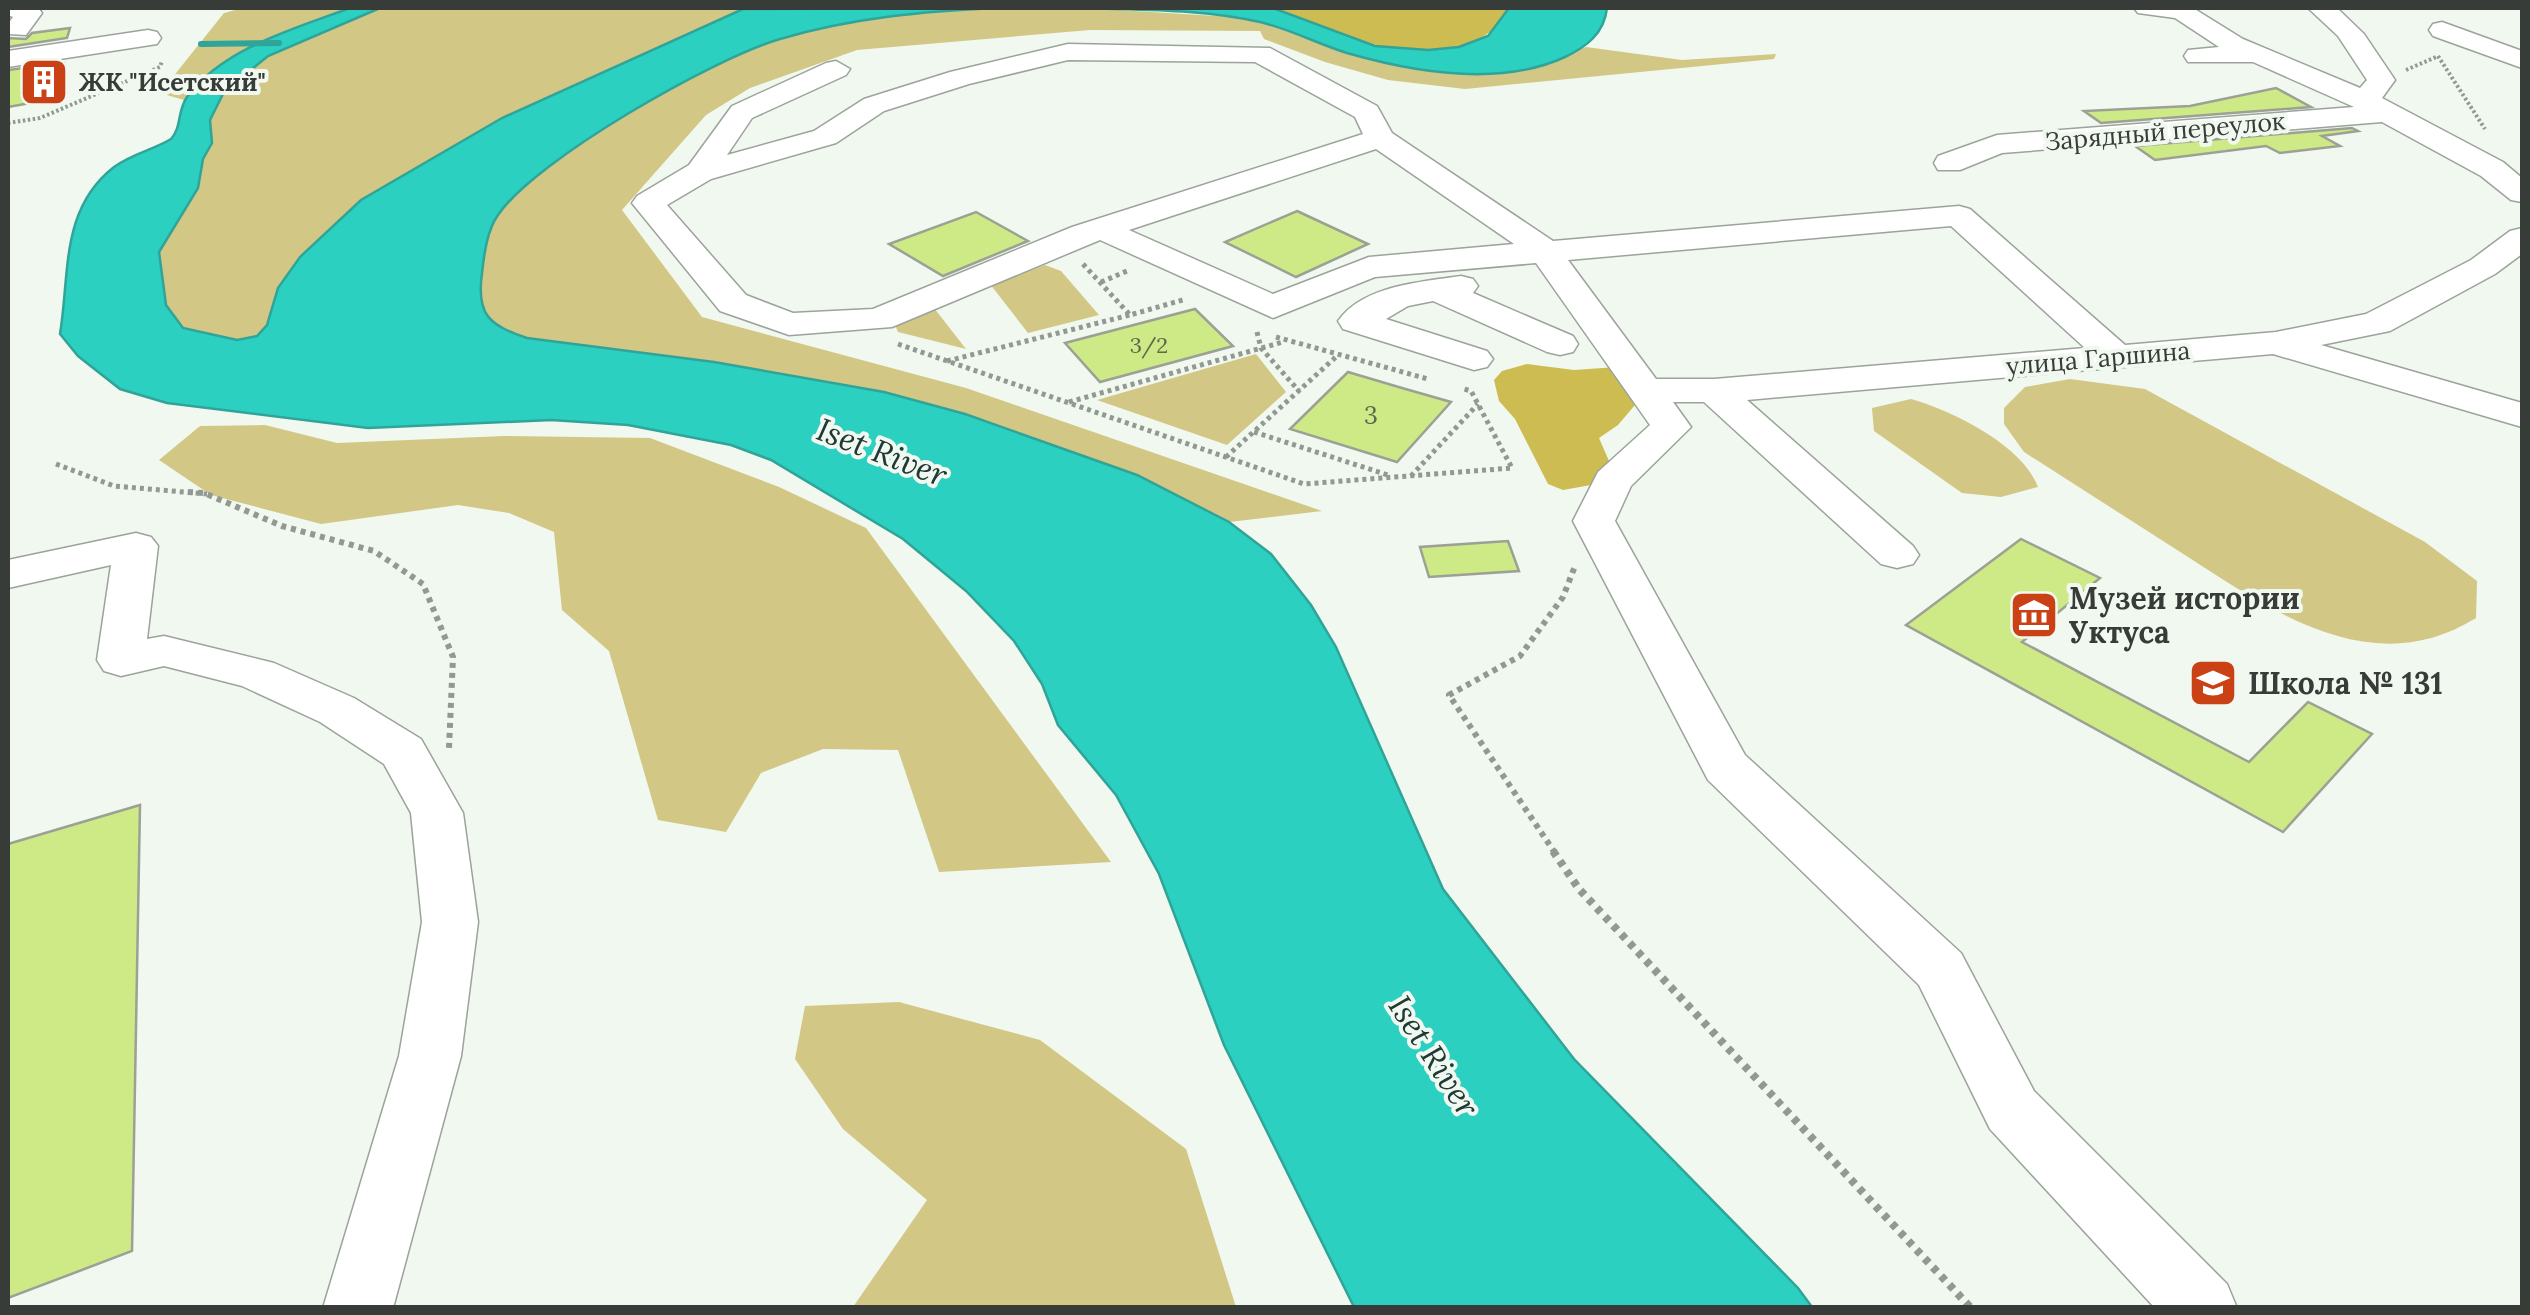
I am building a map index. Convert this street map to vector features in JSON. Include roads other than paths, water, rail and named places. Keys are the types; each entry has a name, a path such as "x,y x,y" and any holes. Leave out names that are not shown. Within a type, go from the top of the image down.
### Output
{"street":[{"path":"2321,8 2334,16 2363,50 2382,80 2374,107"},
{"path":"2167,11 2374,107 2492,169 2522,193"},
{"path":"2442,30 2522,60"},
{"path":"8,59 156,45"},
{"path":"1380,138 1084,234 879,319 789,324 733,303 648,203 700,172 825,137 874,104 1068,52 1260,54 1367,112 1380,138 1544,250 1672,428 1614,481 1594,521 1726,767 1940,969 2012,1110 2202,1308"},
{"path":"2198,56 2256,54"},
{"path":"700,172 742,112 836,68"},
{"name":"Зарядный переулок","path":"1950,163 1996,144 2374,107"},
{"path":"1118,248 1273,306 1369,267 1958,216 2116,356"},
{"name":"улица Гаршина","path":"1648,390 1714,391 2276,343 2378,324 2483,267 2522,238"},
{"path":"1463,372 1356,321 1398,297 1498,281 1478,256"},
{"path":"1436,290 1560,344"},
{"path":"2276,343 2522,414"},
{"path":"1714,391 1896,555"},
{"path":"8,574 136,546 120,669 164,652 257,674 337,710 402,752 434,807 450,922 430,1056 358,1308"}],"water":[{"name":"Iset River","path":"350,8 380,8 268,56 224,92 210,120 212,143 203,159 198,188 159,252 166,305 183,328 237,340 257,336 267,325 278,288 300,257 361,200 502,118 743,9 998,8 888,17 780,39 713,67 628,114 548,167 498,215 489,235 482,273 481,299 488,316 494,323 527,338 714,362 884,392 965,414 1137,475 1229,522 1271,554 1311,605 1336,647 1443,889 1574,1059 1798,1288 1812,1307 1354,1307 1224,1045 1159,874 1116,795 1058,725 1042,684 1014,641 966,591 903,539 771,460 731,445 628,425 551,420 368,428 167,403 120,389 78,356 60,334 67,265 76,222 97,184 114,167 171,139 187,97 220,65 284,32"},
{"path":"1085,8 1273,8 1375,46 1428,50 1459,47 1488,36 1509,8 1607,8 1598,32 1573,53 1540,66 1485,74 1428,71 1373,60 1239,18"}],"waterway":[{"path":"201,44 279,43"}],"place":[{"name":"ЖК \"Исетский\"","path":"44,82"},
{"name":"Музей истории Уктуса","path":"2034,615"},
{"name":"Школа № 131","path":"2213,683"}]}
